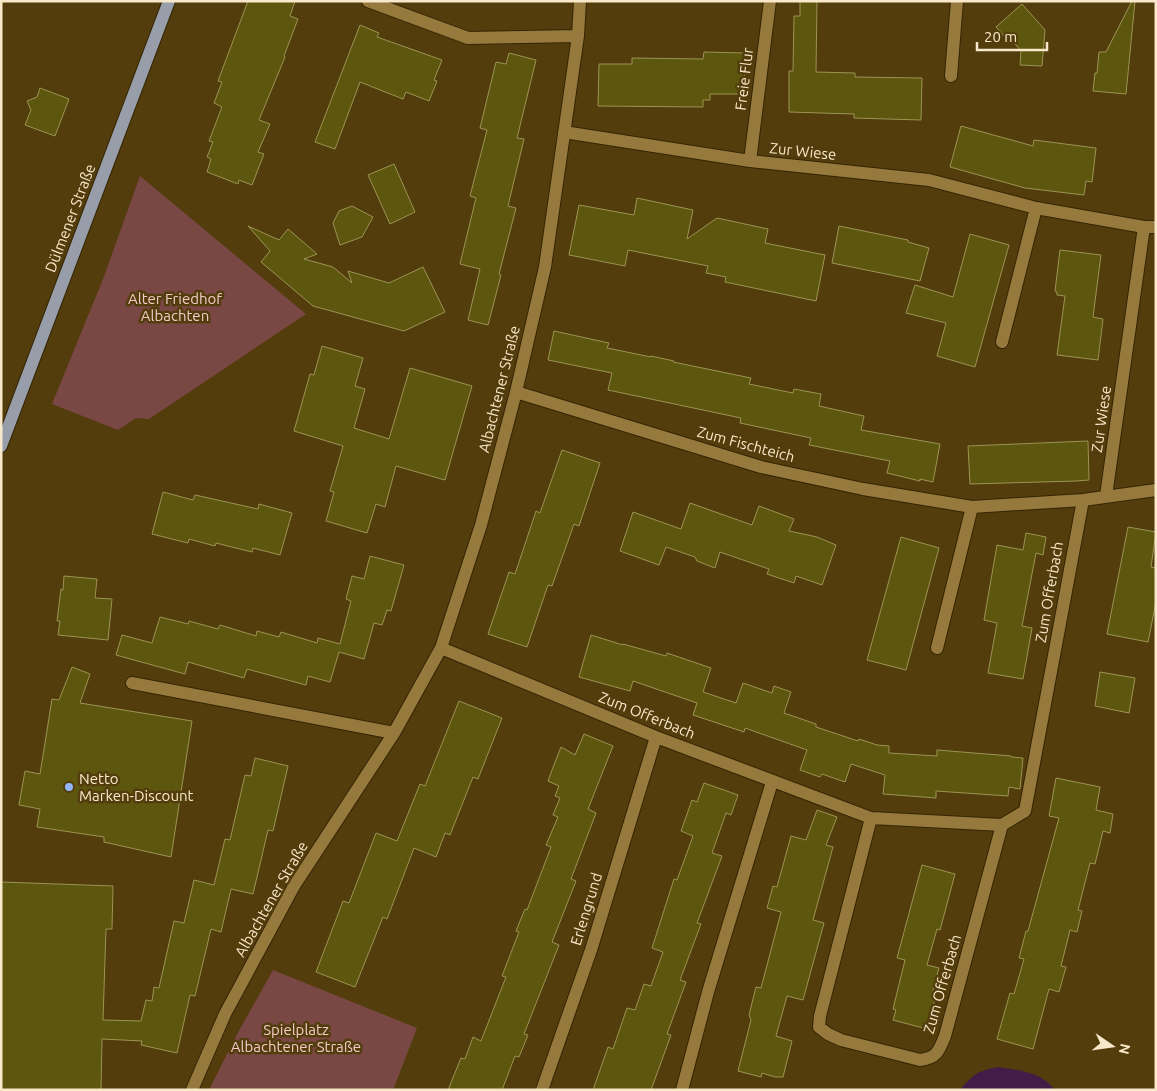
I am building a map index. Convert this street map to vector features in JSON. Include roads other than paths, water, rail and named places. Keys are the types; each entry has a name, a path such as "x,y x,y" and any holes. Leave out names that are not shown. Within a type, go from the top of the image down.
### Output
{"main road":[{"name":"Dülmener Straße","path":"1,446 169,1"}],"street":[{"path":"368,1 468,38 578,36"},
{"name":"Albachtener Straße","path":"192,1090 225,1014 294,886 394,733 441,648 481,525 516,392 545,267 578,36 580,1"},
{"name":"Freie Flur","path":"750,161 770,1"},
{"path":"951,76 957,1"},
{"name":"Zur Wiese","path":"564,132 750,161 929,180 1036,208 1150,227 1106,496"},
{"path":"1002,342 1036,208"},
{"name":"Zum Fischteich","path":"516,392 761,467 863,489 972,507 1083,500 1156,490"},
{"name":"Zum Offerbach","path":"441,648 656,737 871,818 1002,824 1025,811 1083,500"},
{"path":"937,648 972,507"},
{"path":"132,683 394,733"},
{"name":"Erlengrund","path":"542,1090 591,950 656,737"},
{"path":"682,1090 708,992 772,782"},
{"name":"Zum Offerbach","path":"871,818 820,1016 819,1027 841,1040 920,1060 935,1056 945,1036 1002,824"}],"place":[{"name":"Netto Marken-Discount","path":"69,787"}],"park label":[{"name":"Alter Friedhof Albachten","path":"175,306"},
{"name":"Spielplatz Albachtener Straße","path":"296,1038"}]}
